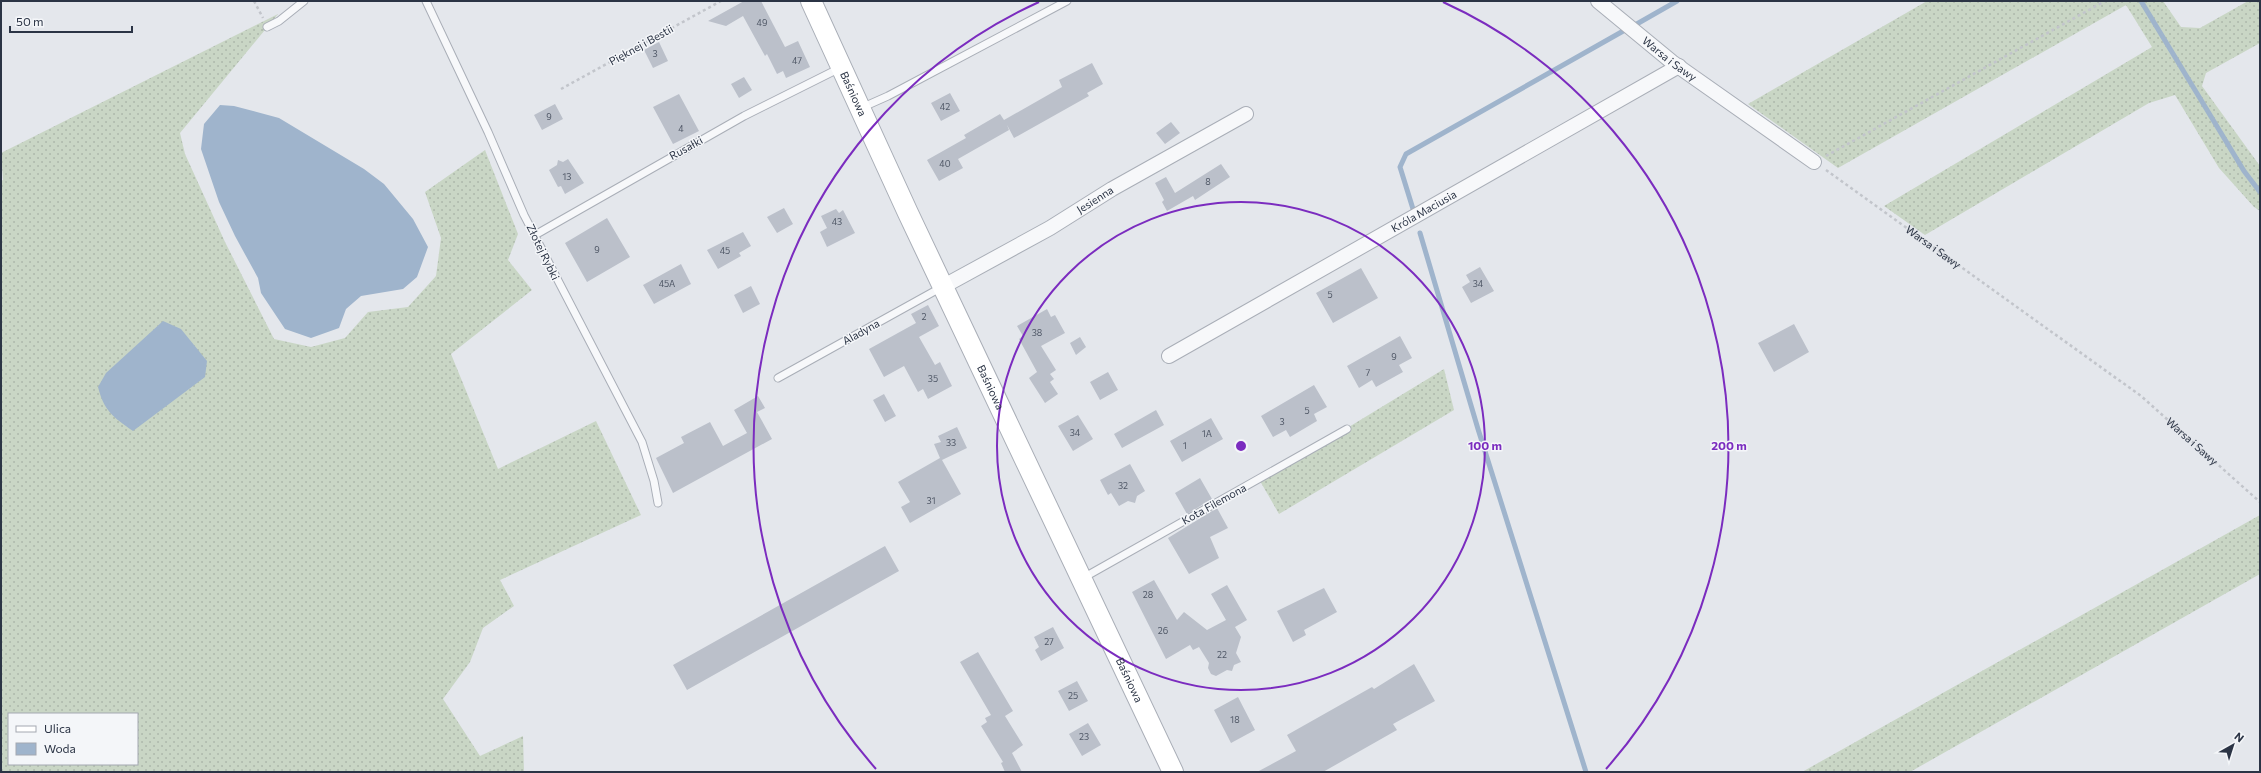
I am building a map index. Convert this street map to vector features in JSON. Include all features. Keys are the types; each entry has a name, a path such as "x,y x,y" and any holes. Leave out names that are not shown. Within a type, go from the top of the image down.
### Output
{"main road":[{"name":"Baśniowa","path":"811,1 840,68 1173,772"}],"street":[{"name":"Warsa i Sawy","path":"1598,1 1678,66 1814,162"},
{"name":"Króla Maciusia","path":"1169,356 1678,66"},
{"name":"Jesienna","path":"944,286 1050,228 1112,188 1246,114"}],"lane":[{"path":"267,27 279,21 304,1"},
{"name":"Złotej Rybki","path":"426,1 535,235 642,442 654,481 658,504"},
{"path":"860,108 888,96 1067,1"},
{"name":"Rusałki","path":"535,235 744,116 840,68"},
{"name":"Aladyna","path":"778,378 944,286"},
{"name":"Kota Filemona","path":"1081,579 1348,429"}],"path":[{"path":"254,1 267,27"},
{"name":"Pięknej i Bestii","path":"561,89 721,1"},
{"path":"1814,162 2105,1"},
{"name":"Warsa i Sawy","path":"1814,162 2141,396 2260,502"}],"green space":[{"path":"1927,1 2163,1 2181,27 2200,28 2248,1 2260,1 2260,43 2206,73 2202,86 2260,166 2260,211 2254,207 2219,168 2175,95 2149,103 1925,235 1884,206 2152,47 2126,5 1838,168 1748,104"},
{"path":"278,14 180,133 185,154 225,242 274,339 311,347 345,338 368,312 408,307 436,276 441,238 425,192 485,150 518,234 508,260 532,290 451,354 498,469 596,421 641,515 500,580 514,606 483,628 470,662 443,699 480,756 523,736 524,772 1,772 1,181 3,180 1,153"},
{"path":"1444,369 1454,410 1279,514 1260,481"},
{"path":"2260,515 2260,574 1910,772 1802,772"}],"water":[{"path":"220,105 234,106 279,118 364,169 384,184 413,219 428,247 417,277 403,289 361,296 346,309 339,328 311,338 285,329 261,293 258,278 235,236 219,202 201,149 204,124"},
{"path":"163,321 181,329 207,361 205,377 133,431 120,422 106,408 98,387 106,373"}],"building":[{"path":"744,1 761,1 785,47 798,41 810,67 786,78 783,71 777,74 767,54 765,56 743,16 726,26 708,21"},
{"path":"659,42 668,61 653,68 644,50"},
{"path":"1092,63 1103,84 1087,93 1089,96 1014,138 1007,125 1009,130 958,159 963,168 939,181 927,160 966,138 964,135 1000,114 1004,120 1062,87 1059,80"},
{"path":"744,77 752,90 739,98 731,84"},
{"path":"950,93 960,111 941,121 931,103"},
{"path":"679,94 699,131 673,144 653,107"},
{"path":"555,104 563,119 542,130 534,115"},
{"path":"1171,122 1180,133 1165,144 1156,133"},
{"path":"568,159 584,183 565,194 561,186 558,187 549,170 557,165 558,160 563,162"},
{"path":"1221,164 1230,177 1195,200 1193,196 1167,211 1162,202 1164,200 1155,183 1166,177 1175,193"},
{"path":"784,208 793,224 777,233 767,217"},
{"path":"836,209 839,213 843,210 855,233 827,247 820,232 827,228 821,216"},
{"path":"607,218 630,257 587,282 565,243"},
{"path":"743,232 751,246 739,253 741,256 718,269 707,250"},
{"path":"681,264 691,284 654,304 643,285"},
{"path":"1480,267 1494,291 1471,303 1462,287 1470,282 1466,275"},
{"path":"1361,268 1378,298 1333,323 1316,293"},
{"path":"751,286 760,304 743,313 734,295"},
{"path":"928,305 939,326 919,337 935,365 940,362 952,386 928,399 923,389 918,392 904,366 884,377 869,349 916,323 911,314"},
{"path":"1047,309 1051,317 1055,315 1065,333 1041,346 1056,370 1050,374 1054,379 1050,382 1058,394 1045,403 1029,378 1037,372 1019,339 1023,336 1017,326"},
{"path":"1794,324 1809,352 1774,372 1758,343"},
{"path":"1400,336 1412,358 1399,365 1403,372 1376,387 1372,380 1359,388 1347,366"},
{"path":"1080,337 1086,347 1076,355 1070,343"},
{"path":"1108,372 1118,390 1100,400 1090,382"},
{"path":"1314,385 1327,407 1314,414 1317,421 1290,437 1286,430 1273,437 1261,416"},
{"path":"884,394 896,416 885,422 873,400"},
{"path":"758,396 765,408 757,412 772,439 673,493 656,458 684,443 681,437 710,422 723,446 747,433 734,410"},
{"path":"1156,410 1164,425 1122,448 1114,434"},
{"path":"1078,415 1093,439 1073,451 1058,426"},
{"path":"1211,418 1223,439 1182,462 1170,441"},
{"path":"957,427 967,448 942,460 961,494 910,523 901,507 910,502 898,482 940,458 934,444 941,442 938,436"},
{"path":"1130,464 1145,491 1137,496 1135,503 1128,501 1119,506 1111,493 1108,495 1100,480"},
{"path":"1200,478 1212,499 1187,514 1175,493"},
{"path":"1217,508 1228,528 1210,537 1219,558 1189,574 1168,538"},
{"path":"885,546 899,571 687,690 673,665"},
{"path":"1154,580 1177,620 1184,612 1207,630 1226,620 1211,594 1227,585 1247,620 1235,627 1241,637 1236,653 1241,662 1234,665 1232,671 1227,670 1216,676 1211,674 1208,668 1209,663 1199,647 1193,650 1190,645 1166,659 1132,592"},
{"path":"1324,588 1337,612 1304,630 1306,635 1293,642 1277,611"},
{"path":"1053,627 1064,648 1041,661 1035,650 1039,647 1034,637"},
{"path":"978,652 1013,711 1005,716 1023,745 1012,753 1022,772 1005,772 1001,763 1003,762 981,726 987,722 985,718 991,715 960,662"},
{"path":"1414,664 1435,701 1393,724 1397,730 1323,772 1257,772 1296,751 1287,735 1372,687 1374,689"},
{"path":"1077,681 1088,701 1069,711 1058,691"},
{"path":"1238,697 1255,730 1231,743 1214,710"},
{"path":"1088,723 1101,745 1082,756 1069,734"}],"waterway":[{"path":"1635,25 1677,1"},
{"path":"2141,1 2244,171 2260,192"},
{"path":"1413,209 1400,167 1406,154 1625,30"},
{"path":"1420,233 1478,429 1586,772"}]}
